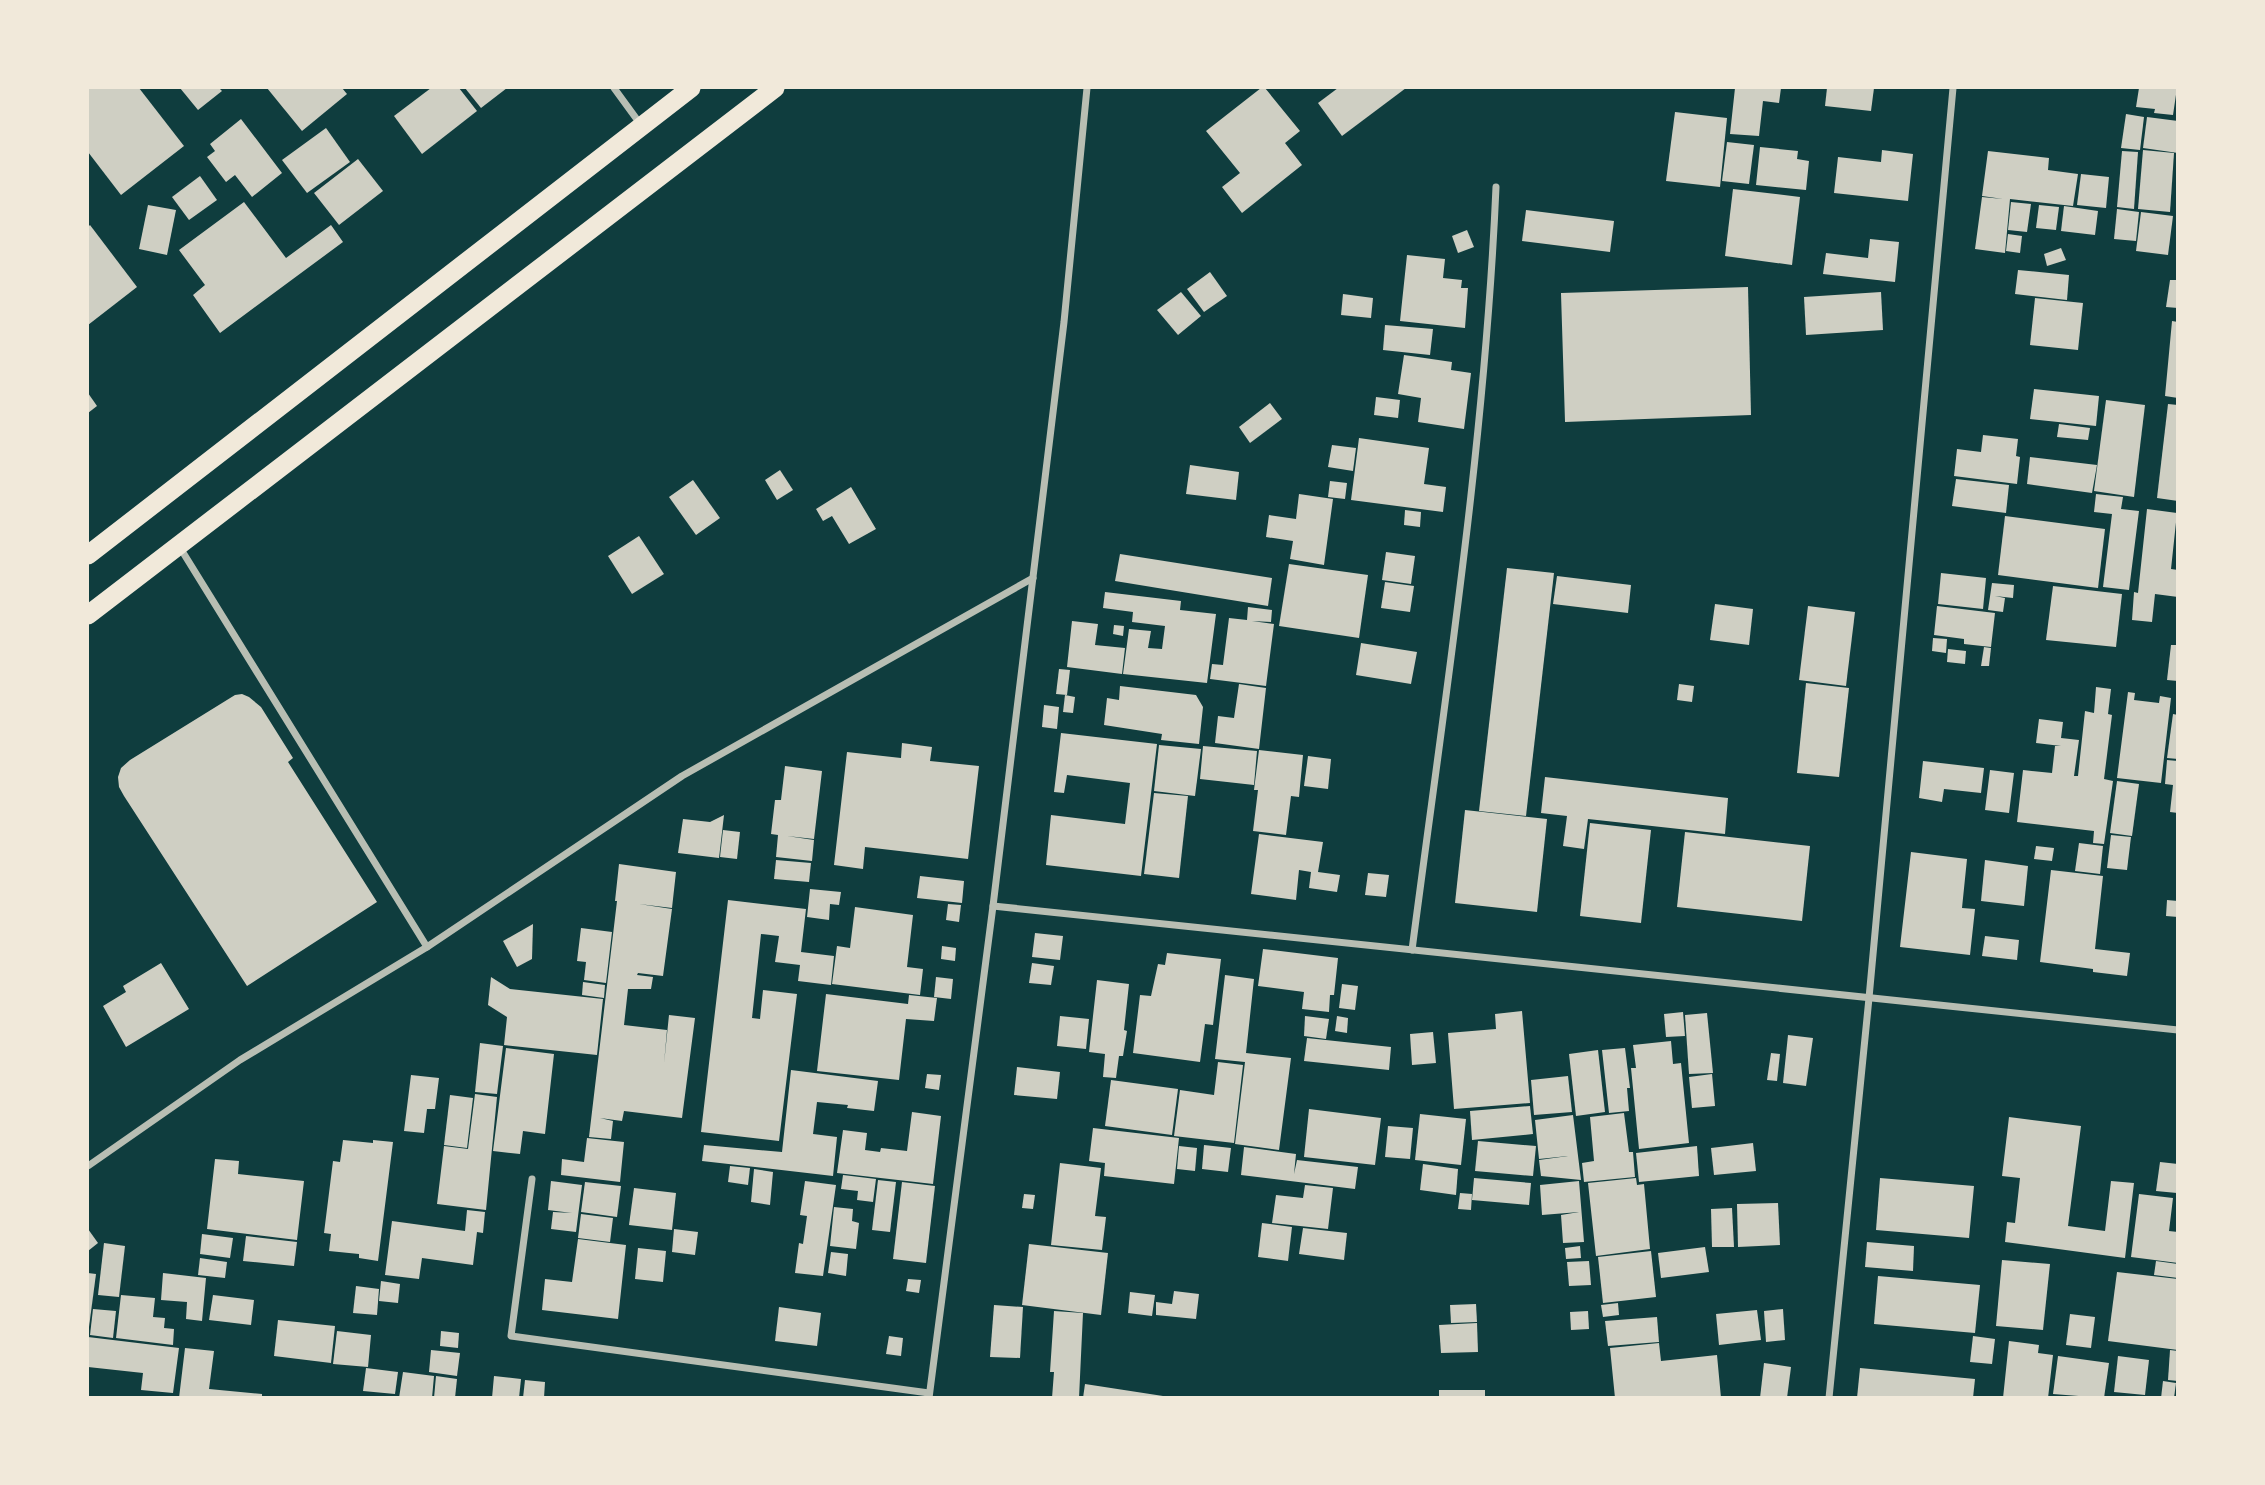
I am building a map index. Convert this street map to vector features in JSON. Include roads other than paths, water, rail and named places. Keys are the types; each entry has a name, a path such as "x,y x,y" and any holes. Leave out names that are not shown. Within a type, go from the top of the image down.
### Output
{"highway":[{"path":"88,555 691,88"},
{"path":"88,615 775,88"}],"street":[{"path":"614,88 641,126"},
{"path":"532,1179 511,1336 929,1395 993,906 1064,322 1087,88"},
{"path":"1829,1398 1869,998 1953,88"},
{"path":"1412,950 1459,591 1482,385 1496,187"},
{"path":"179,545 427,947"},
{"path":"88,1166 240,1060 427,947 682,776 1032,578"},
{"path":"993,906 2178,1030"}]}
